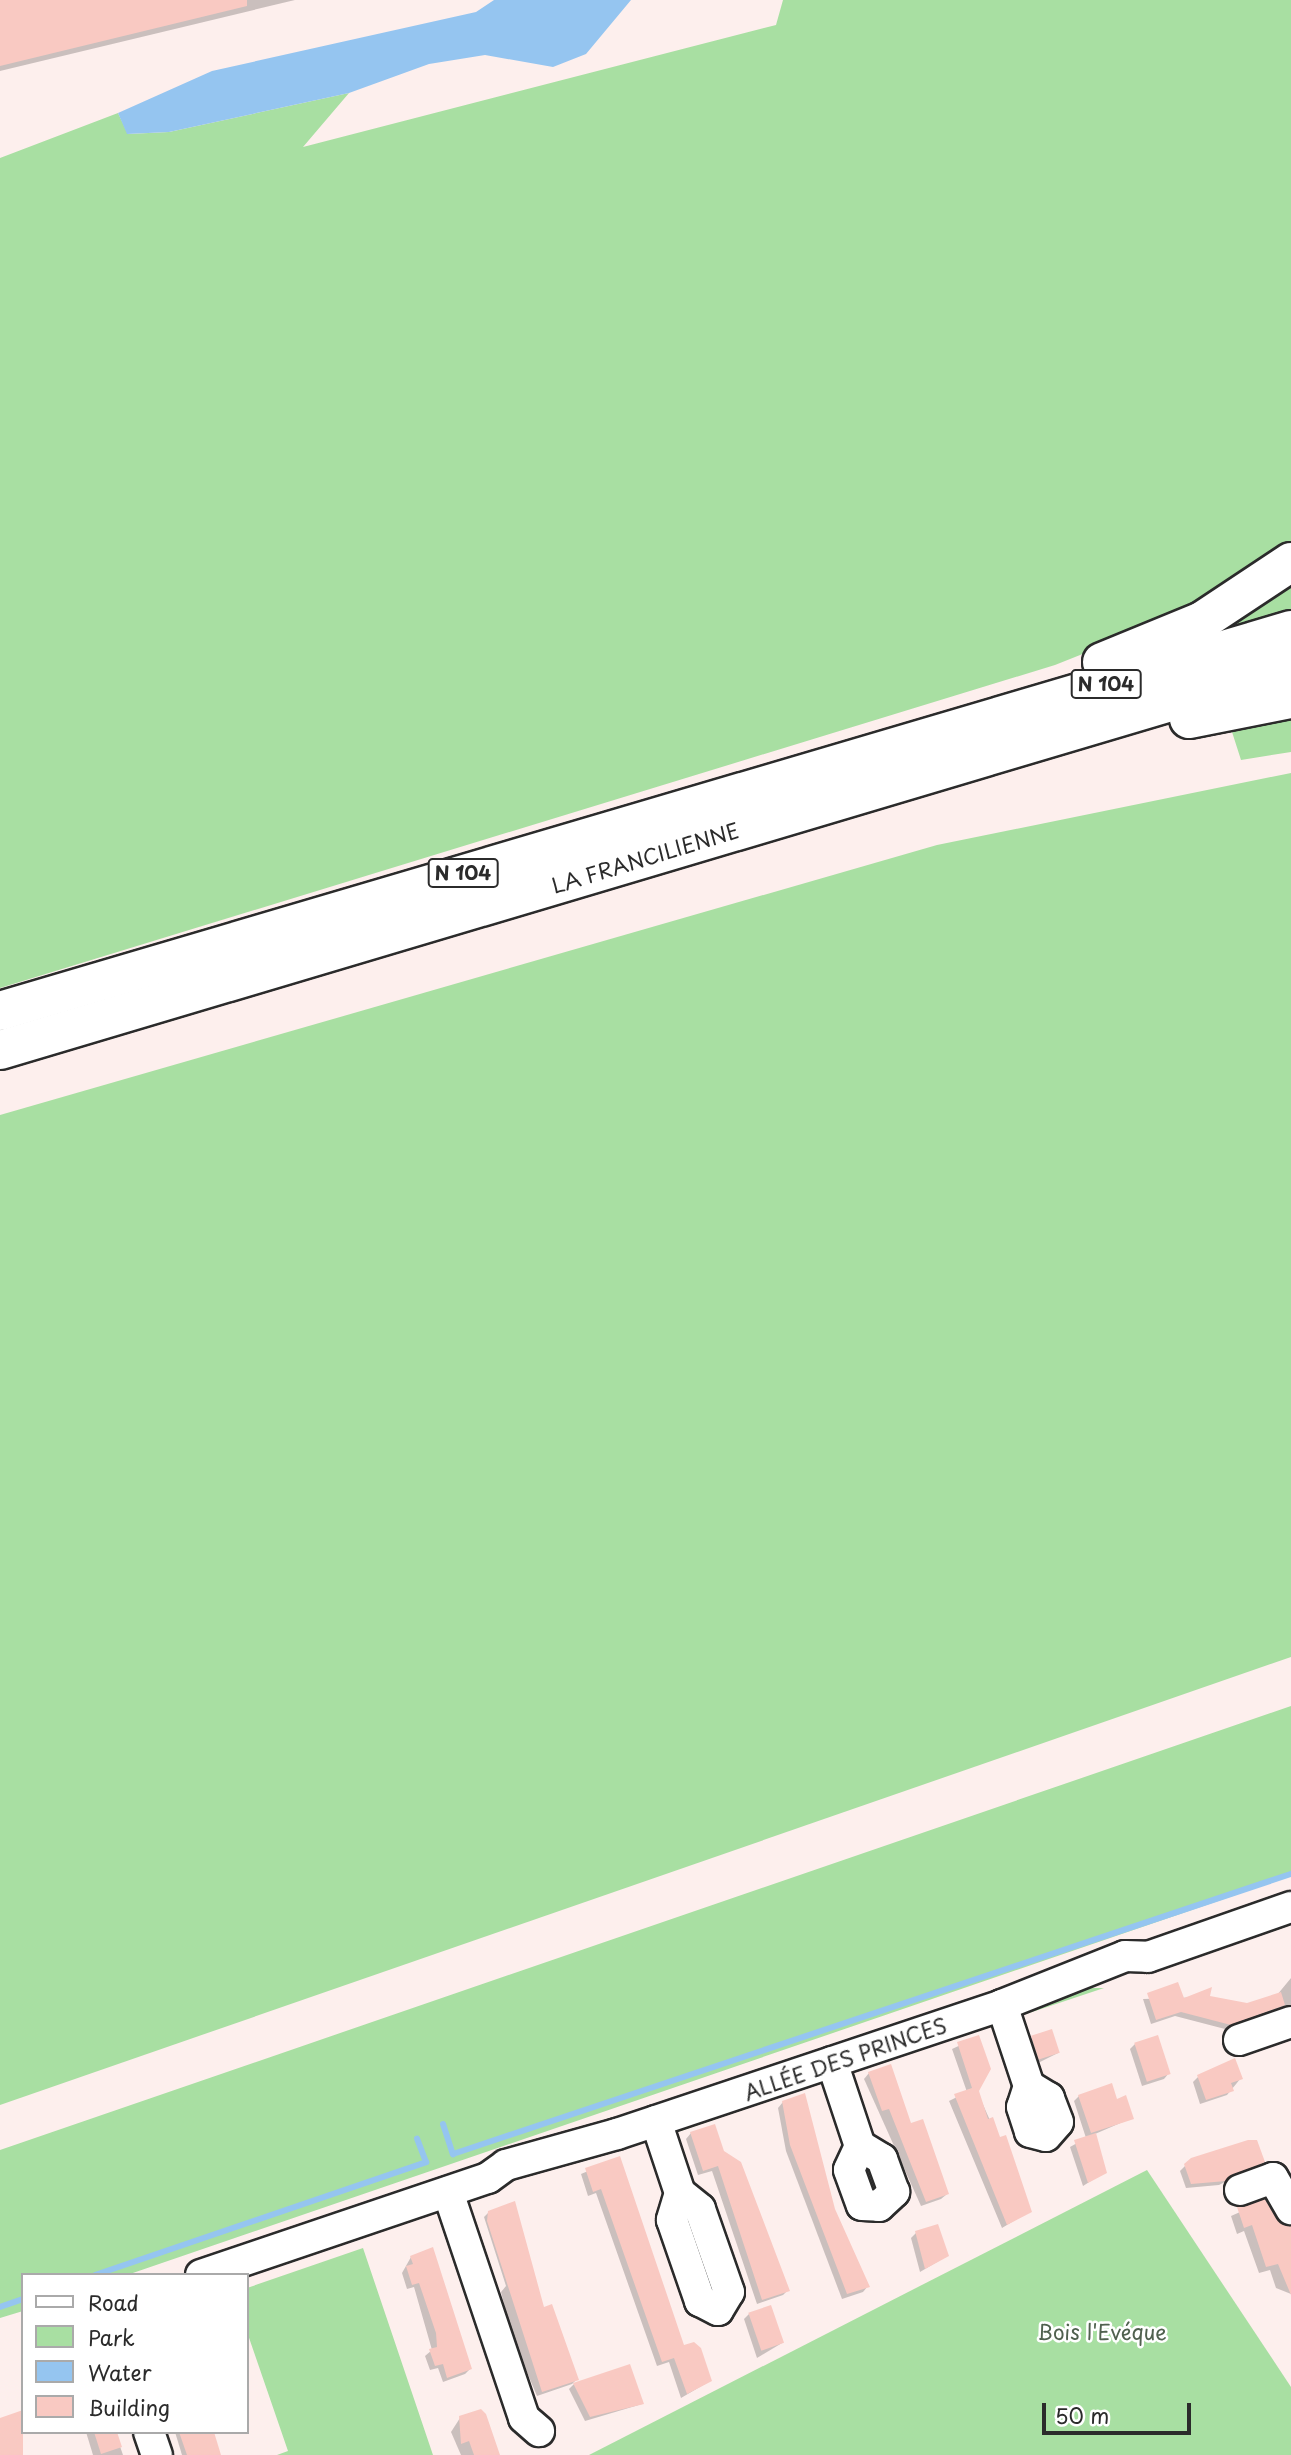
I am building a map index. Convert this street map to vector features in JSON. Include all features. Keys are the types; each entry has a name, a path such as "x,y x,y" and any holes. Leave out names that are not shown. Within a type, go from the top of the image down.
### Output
{"highway":[{"path":"922,738 946,714 1202,621 1291,562"},
{"name":"LA FRANCILIENNE","path":"0,1011 1291,630"},
{"name":"LA FRANCILIENNE","path":"0,1050 1291,666"},
{"path":"1070,731 1112,736 1291,699"}],"street":[{"name":"ALLÉE DES PRINCES","path":"207,2273 488,2178 519,2180 588,2158 617,2134 1002,2005 1071,1979 1104,1982 1144,1970 1171,1947 1291,1907"},
{"path":"1002,2005 1029,2085"},
{"path":"1239,2040 1291,2022"},
{"path":"832,2062 860,2146"},
{"path":"656,2121 680,2193"},
{"path":"1240,2190 1273,2178 1291,2209"},
{"path":"448,2192 524,2418 539,2431"},
{"path":"150,2434 157,2455"}],"green space":[{"path":"783,0 1291,0 1291,752 1241,760 1193,610 1055,665 0,988 0,158 118,113 128,134 169,132 349,93 303,147 776,25"},
{"path":"1291,773 1291,1657 0,2105 0,1115 937,845"},
{"path":"1291,1706 1291,1876 133,2273 21,2273 21,2312 0,2318 0,2150"},
{"path":"1291,1916 1291,1925 1151,1973 1175,1955"},
{"path":"1072,1988 1104,1988 1017,2017 1020,2010"},
{"path":"983,2020 998,2024 847,2075 848,2072"},
{"path":"812,2078 828,2081 672,2134 674,2127"},
{"name":"Bois l'Evéque","path":"1147,2170 1291,2387 1291,2455 589,2455"},
{"path":"363,2248 433,2455 277,2455 288,2451 248,2335 248,2288"}],"water":[{"path":"494,0 631,0 586,54 553,67 485,55 429,64 349,93 169,132 127,134 118,113 212,71 476,12"}],"building":[{"path":"0,0 247,0 247,6 0,66"},
{"path":"1178,1982 1184,1998 1212,1987 1210,1996 1247,2003 1281,1992 1285,2005 1231,2025 1181,2012 1156,2020 1147,1993"},
{"path":"1052,2029 1060,2053 1039,2060 1031,2036"},
{"path":"979,2035 991,2069 979,2091 988,2119 993,2117 1000,2137 1006,2135 1032,2212 1007,2225 954,2094 972,2088 957,2042"},
{"path":"1158,2035 1171,2074 1147,2082 1134,2043"},
{"path":"1235,2058 1243,2079 1231,2083 1234,2091 1206,2100 1197,2075"},
{"path":"891,2064 911,2123 923,2119 949,2194 926,2202 889,2109 882,2111 868,2072"},
{"path":"1112,2083 1117,2099 1126,2095 1134,2119 1091,2133 1078,2095"},
{"path":"805,2093 835,2209 870,2287 847,2294 790,2145 782,2101"},
{"path":"715,2124 724,2151 741,2162 790,2291 762,2300 718,2166 703,2171 690,2132"},
{"path":"1096,2133 1107,2173 1088,2183 1074,2140"},
{"path":"1248,2140 1257,2140 1265,2162 1226,2181 1191,2184 1184,2164 1191,2158"},
{"path":"620,2156 684,2345 694,2342 701,2348 712,2381 687,2394 674,2358 662,2362 601,2189 593,2192 585,2168"},
{"path":"1265,2199 1276,2218 1291,2226 1291,2295 1278,2264 1266,2267 1252,2225 1244,2228 1237,2207"},
{"path":"515,2201 544,2307 552,2304 579,2380 542,2392 487,2221 488,2211"},
{"path":"938,2224 949,2256 925,2269 915,2231"},
{"path":"433,2247 472,2369 447,2378 443,2364 435,2366 429,2349 437,2347 436,2333 419,2283 412,2285 406,2266 413,2264 410,2256"},
{"path":"771,2305 784,2343 761,2351 748,2313"},
{"path":"630,2364 644,2404 590,2417 573,2383"},
{"path":"481,2409 486,2414 500,2455 474,2455 469,2441 461,2444 459,2416"},
{"path":"21,2411 23,2455 0,2455 0,2418"},
{"path":"95,2434 118,2434 122,2447 101,2454"},
{"path":"180,2434 215,2434 221,2455 187,2455"}],"waterway":[{"path":"443,2124 453,2154 1291,1874"},
{"path":"101,2273 426,2162 417,2139"},
{"path":"0,2307 21,2300"}]}
